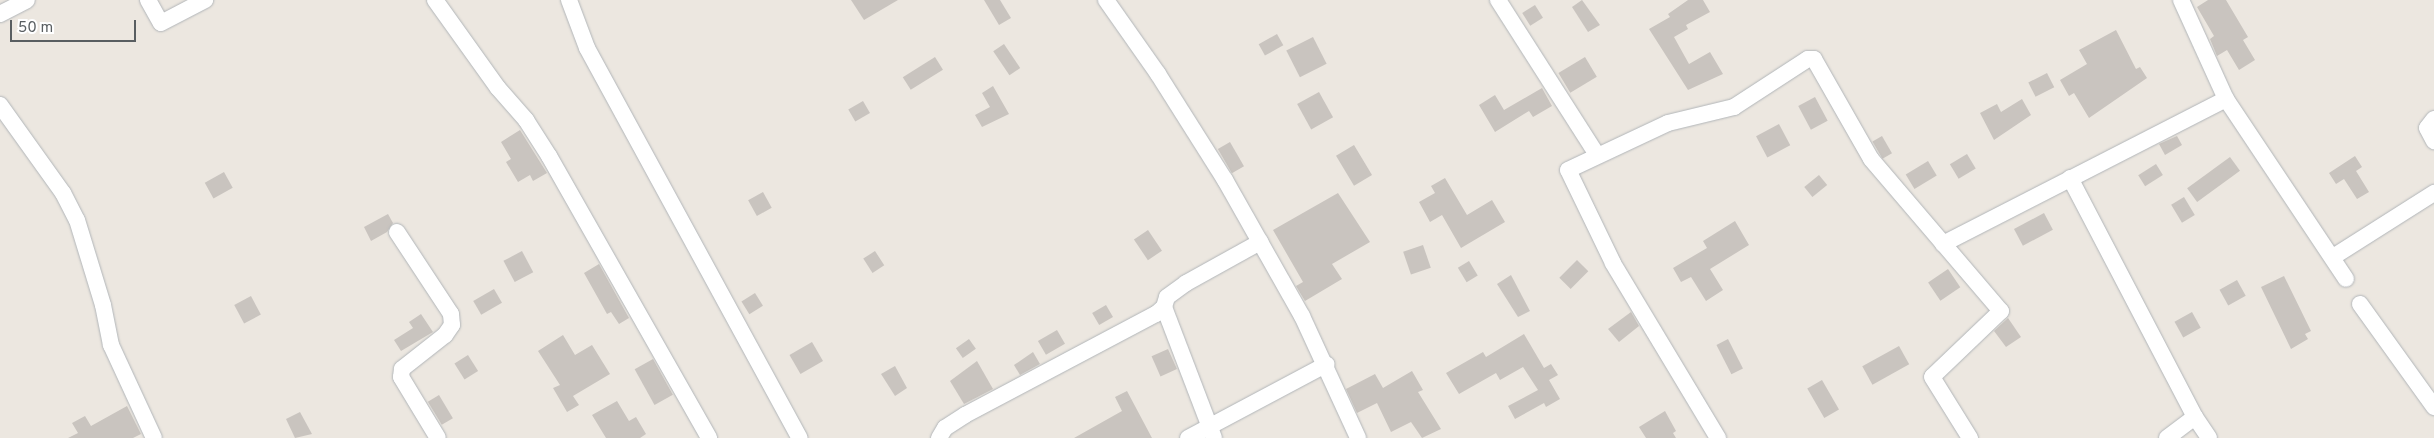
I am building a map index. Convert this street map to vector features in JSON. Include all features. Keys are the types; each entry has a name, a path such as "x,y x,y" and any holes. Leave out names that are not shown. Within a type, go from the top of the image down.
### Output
{"street":[{"path":"0,14 26,0"},
{"path":"148,0 161,23 205,0"},
{"path":"434,0 544,149 709,438"},
{"path":"569,0 587,48 731,306 800,438"},
{"path":"1106,0 1168,90 1260,242 1326,364 1358,438"},
{"path":"1498,0 1598,155"},
{"path":"2181,0 2226,99 2346,279"},
{"path":"1718,438 1613,262 1568,173 1598,155 1668,123 1734,107 1808,59 1814,59 1871,159 2002,311 1932,377 1970,438"},
{"path":"1943,244 2226,99"},
{"path":"0,105 63,192 77,220 103,305 111,345 154,438"},
{"path":"2434,119 2427,128 2434,141"},
{"path":"2070,178 2196,417 2210,438"},
{"path":"2333,257 2434,193"},
{"path":"397,232 451,314 452,324 445,335 402,369 401,377 438,438"},
{"path":"1212,433 1164,307 1167,297 1186,283 1260,242"},
{"path":"2360,304 2434,407"},
{"path":"938,438 945,428 965,416 1140,323 1164,307"},
{"path":"1188,438 1212,433 1326,364"},
{"path":"2167,438 2196,417"}],"building":[{"path":"851,0 898,0 864,20"},
{"path":"984,0 1000,0 1011,18 999,25"},
{"path":"1582,0 1600,25 1588,32 1572,7"},
{"path":"1688,0 1703,0 1710,12 1686,25 1688,29 1674,37 1689,64 1710,52 1723,74 1688,90 1649,29 1670,17 1668,14"},
{"path":"2208,0 2226,0 2248,37 2243,40 2255,60 2239,70 2227,50 2217,56 2210,39 2214,36 2197,7"},
{"path":"1535,5 1543,18 1530,26 1522,13"},
{"path":"2116,30 2136,69 2140,67 2147,78 2089,118 2074,93 2069,96 2060,80 2087,64 2079,50"},
{"path":"1277,34 1283,45 1265,56 1259,44"},
{"path":"1313,37 1327,64 1300,77 1286,51"},
{"path":"1004,44 1020,68 1009,75 993,51"},
{"path":"935,57 943,70 911,90 903,77"},
{"path":"1585,57 1597,77 1570,93 1558,73"},
{"path":"2047,73 2054,87 2036,97 2028,83"},
{"path":"993,86 1009,114 982,127 975,115 990,107 982,93"},
{"path":"1542,88 1552,106 1533,117 1529,111 1495,132 1479,105 1495,95 1504,110"},
{"path":"1319,92 1333,117 1311,129 1297,104"},
{"path":"1815,97 1828,121 1811,130 1798,106"},
{"path":"2022,99 2031,115 1994,140 1980,113 1997,104 2001,112"},
{"path":"863,101 870,113 855,122 848,110"},
{"path":"1779,124 1790,145 1767,157 1756,136"},
{"path":"520,130 547,173 533,181 530,175 518,182 506,162 511,159 501,142"},
{"path":"1882,136 1892,153 1882,159 1872,142"},
{"path":"2177,136 2182,145 2165,155 2159,144"},
{"path":"1230,142 1244,166 1232,173 1218,149"},
{"path":"1354,145 1372,175 1354,186 1336,156"},
{"path":"1967,154 1976,169 1959,179 1950,164"},
{"path":"2355,156 2362,167 2356,171 2369,192 2357,199 2344,179 2336,184 2329,173"},
{"path":"2230,157 2240,171 2197,202 2187,188"},
{"path":"1928,161 1937,176 1914,189 1906,174"},
{"path":"2156,164 2163,175 2145,186 2138,175"},
{"path":"224,172 233,188 213,198 205,183"},
{"path":"1819,175 1827,185 1812,197 1804,187"},
{"path":"1445,178 1467,215 1492,200 1505,222 1461,248 1442,215 1430,222 1419,202 1435,193 1431,186"},
{"path":"763,192 772,208 757,216 748,200"},
{"path":"1338,193 1370,242 1332,264 1342,279 1305,301 1296,286 1303,282 1273,230"},
{"path":"2184,197 2195,215 2182,223 2171,205"},
{"path":"2044,213 2053,230 2023,246 2014,229"},
{"path":"388,214 393,223 387,232 371,241 364,227"},
{"path":"1735,221 1749,245 1710,269 1723,290 1706,301 1691,277 1681,282 1673,268 1707,248 1703,241"},
{"path":"1148,230 1162,251 1148,260 1134,240"},
{"path":"1423,245 1431,268 1411,275 1403,252"},
{"path":"522,251 533,272 515,282 503,261"},
{"path":"875,251 884,265 873,273 863,259"},
{"path":"1577,260 1588,271 1571,289 1559,278"},
{"path":"1469,261 1478,276 1467,282 1458,268"},
{"path":"599,264 629,318 619,324 611,312 607,314 584,273"},
{"path":"1948,269 1960,287 1940,301 1928,282"},
{"path":"1511,275 1530,311 1518,317 1497,284"},
{"path":"2284,276 2311,331 2305,334 2308,339 2291,349 2261,287"},
{"path":"2237,280 2246,296 2228,305 2220,290"},
{"path":"494,289 502,303 481,315 473,301"},
{"path":"755,293 763,306 749,314 741,301"},
{"path":"251,296 261,315 244,323 234,305"},
{"path":"1106,305 1113,317 1099,325 1092,313"},
{"path":"1631,312 1639,326 1619,342 1608,329"},
{"path":"2192,312 2201,328 2183,337 2175,322"},
{"path":"421,314 433,332 401,351 394,340 413,328 409,322"},
{"path":"2008,318 2021,337 2006,347 1994,331"},
{"path":"1057,330 1065,344 1046,355 1038,341"},
{"path":"1524,334 1544,368 1551,364 1558,375 1549,380 1560,399 1546,407 1544,403 1515,419 1508,406 1538,390 1523,367 1500,380 1496,373 1459,394 1446,373 1483,352 1486,357"},
{"path":"563,335 575,355 592,345 610,374 573,396 579,405 567,412 553,388 560,385 538,351"},
{"path":"969,339 976,349 963,358 956,348"},
{"path":"1728,339 1743,368 1731,374 1716,345"},
{"path":"812,342 823,361 800,374 789,355"},
{"path":"1899,346 1909,364 1872,385 1862,366"},
{"path":"1168,349 1177,369 1161,376 1152,356"},
{"path":"1033,352 1040,364 1020,375 1014,365"},
{"path":"468,355 478,371 464,380 454,363"},
{"path":"653,359 673,395 655,405 635,369"},
{"path":"977,361 993,389 964,404 950,381"},
{"path":"895,366 907,388 895,396 881,374"},
{"path":"1412,371 1423,390 1418,392 1441,429 1422,438 1411,422 1391,432 1377,403 1357,413 1346,389 1375,374 1383,388"},
{"path":"1822,380 1839,409 1824,418 1807,388"},
{"path":"1127,391 1152,438 1074,438 1122,411 1115,397"},
{"path":"439,395 453,418 442,425 428,402"},
{"path":"617,401 629,421 636,417 646,434 640,438 606,438 592,415"},
{"path":"127,406 141,434 133,438 68,438 78,433 72,423 85,416 91,426"},
{"path":"1665,411 1676,431 1673,433 1676,438 1646,438 1639,427"},
{"path":"300,412 312,434 295,438 286,419"}]}
